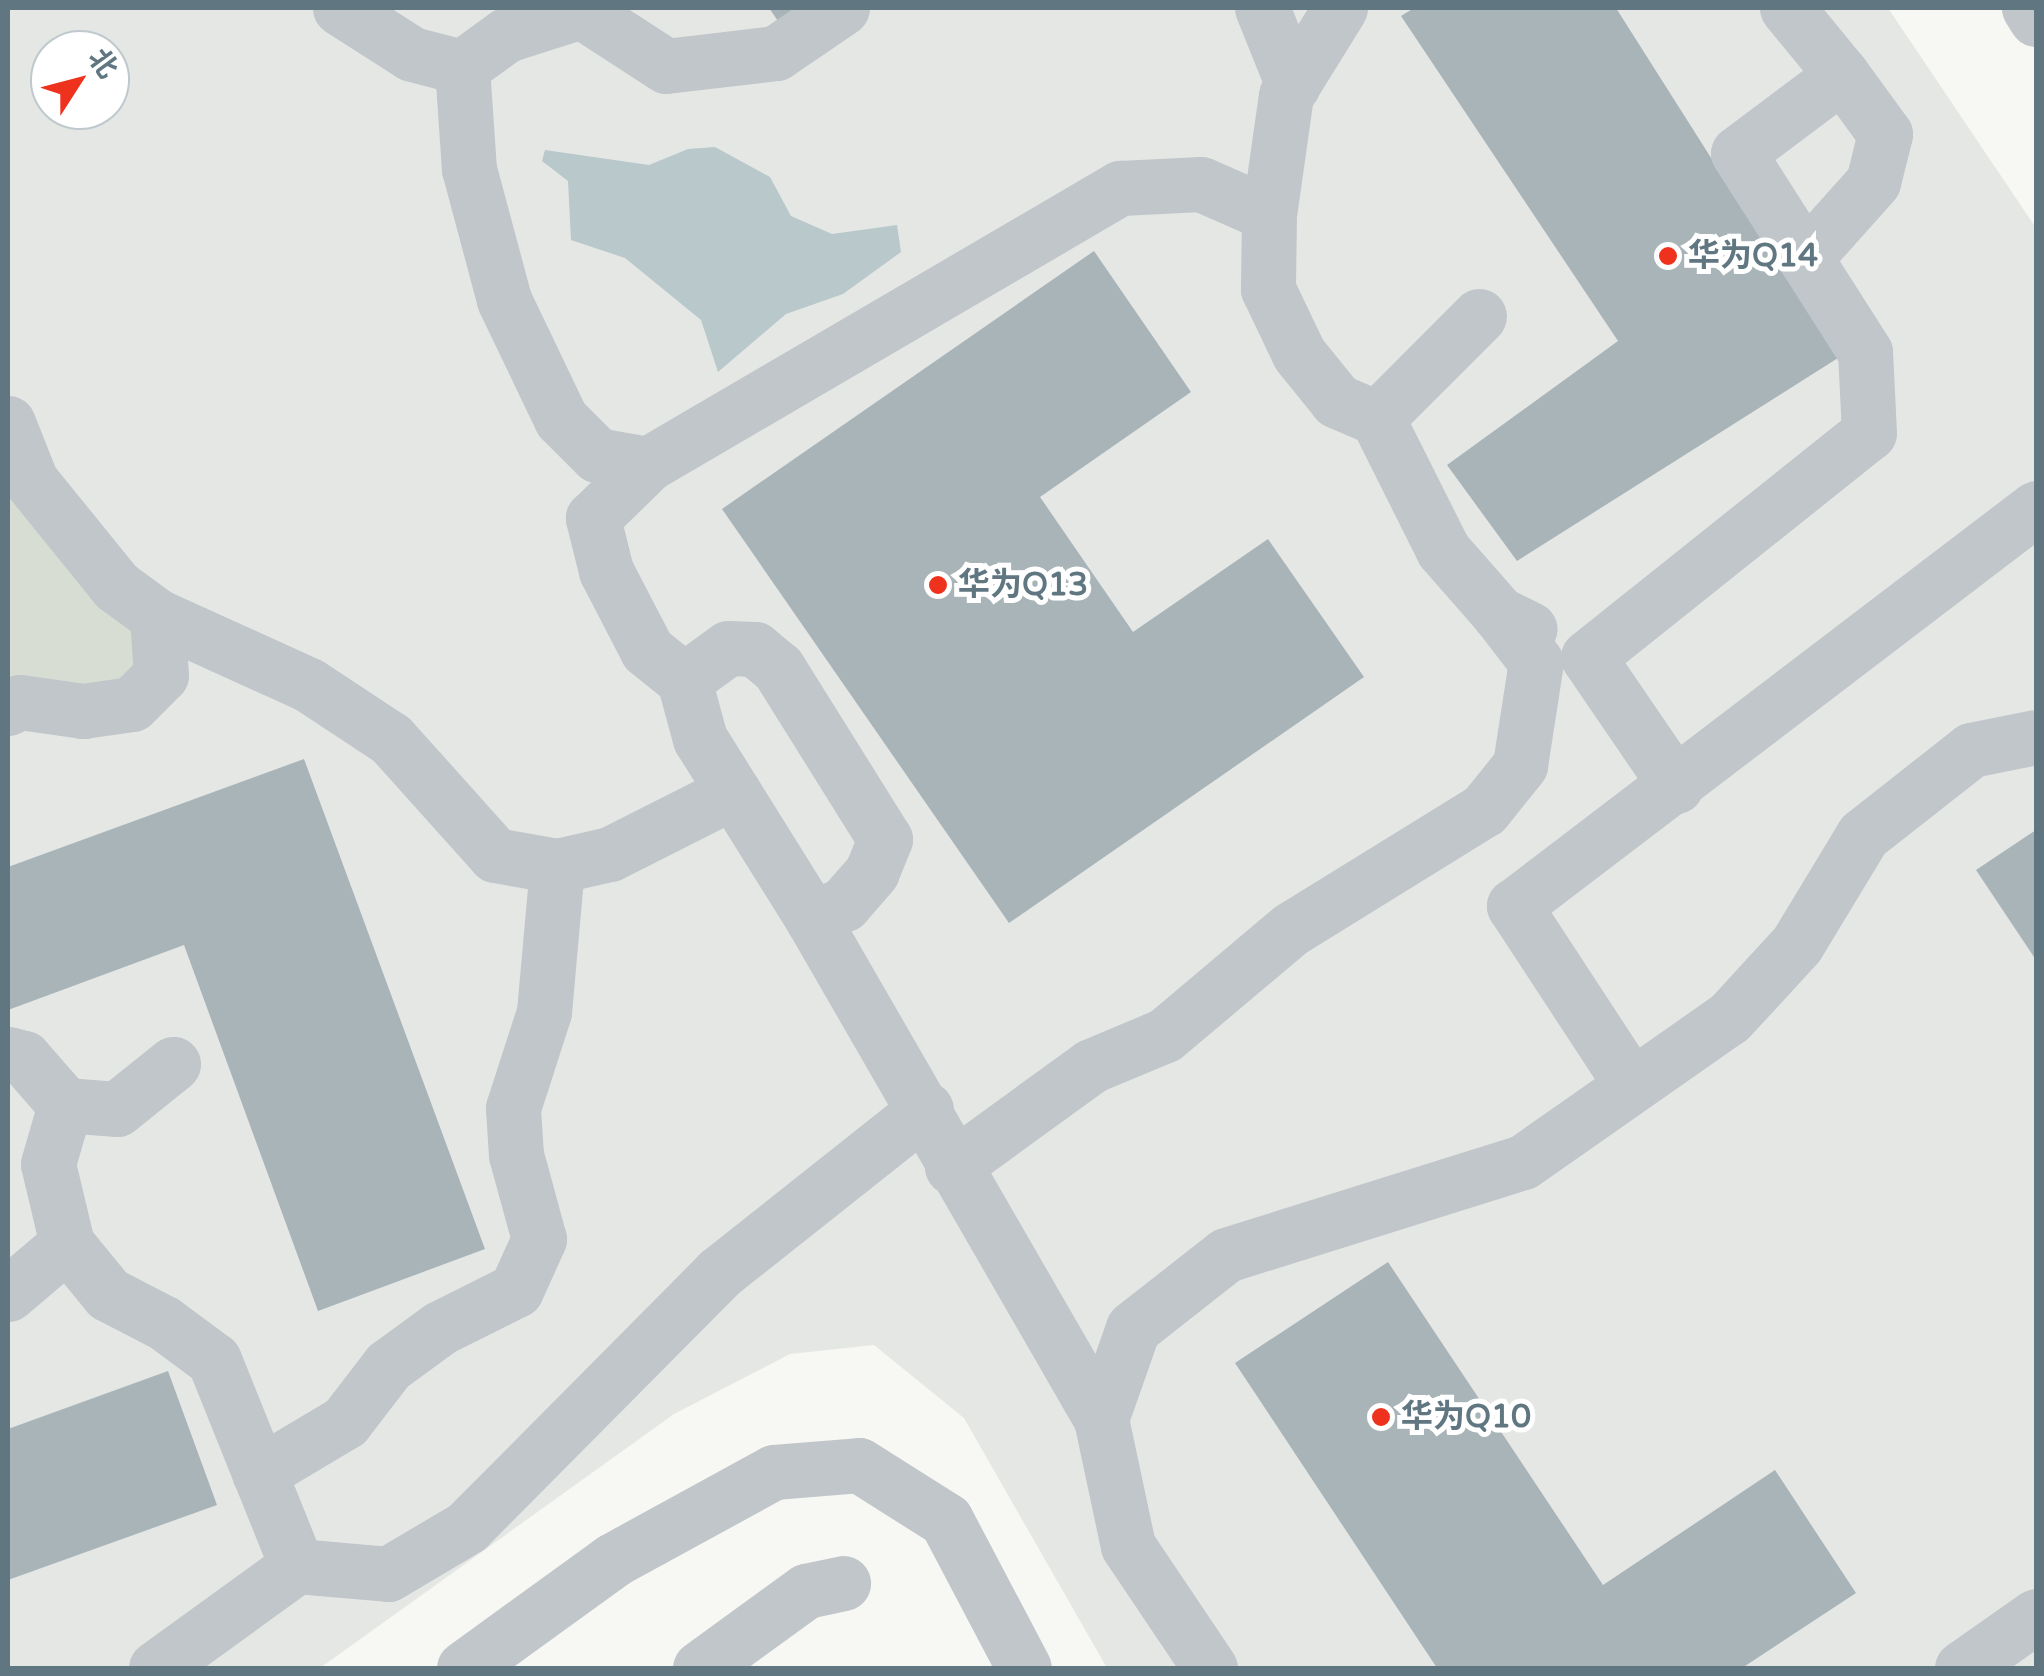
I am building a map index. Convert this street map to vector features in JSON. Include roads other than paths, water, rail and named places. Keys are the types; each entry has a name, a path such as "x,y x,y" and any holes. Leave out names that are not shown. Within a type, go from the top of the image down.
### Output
{"street":[{"path":"340,8 412,54 462,66 506,35 582,11 666,66 776,53 783,24 842,8"},
{"path":"1262,8 1292,85"},
{"path":"952,1167 1091,1066 1164,1035 1291,930 1484,810 1520,765 1536,662 1443,550 1376,418 1336,401 1300,354 1268,289 1269,214 1292,85 1340,8"},
{"path":"1787,8 1885,134 1873,182 1805,258"},
{"path":"2029,8 2036,19"},
{"path":"462,66 470,169 504,300 560,420 597,456 648,464"},
{"path":"1588,656 1869,434 1864,352 1738,153 1842,74"},
{"path":"1210,1668 1128,1546 1102,1419 952,1167 926,1109 700,739 684,680 647,650 606,571 593,518 648,464 1120,188 1201,184 1269,214"},
{"path":"1376,418 1480,316"},
{"path":"8,423 31,481 116,586 157,616 309,685 391,739 496,855 557,866 610,854 733,792"},
{"path":"1630,1084 1514,906 2036,508"},
{"path":"1499,614 1588,656 1676,786"},
{"path":"8,708 20,702 83,711 132,704 161,675 157,616"},
{"path":"684,680 728,648 754,649 778,668 885,838 872,872 844,904 812,918"},
{"path":"1102,1419 1134,1328 1226,1255 1522,1162 1728,1018 1797,944 1864,835 1972,750 2036,737"},
{"path":"259,1473 345,1422 388,1366 440,1328 516,1290 539,1239 516,1154 513,1108 544,1012 557,866"},
{"path":"8,1054 24,1058 65,1104 117,1109 174,1064"},
{"path":"65,1104 48,1164 67,1244 108,1294 164,1322 214,1360 297,1566"},
{"path":"156,1668 297,1566 388,1574 467,1527 719,1272 926,1109"},
{"path":"8,1294 67,1244"},
{"path":"464,1668 613,1560 774,1472 859,1466 946,1520 1024,1668"},
{"path":"700,1668 806,1591 843,1583"},
{"path":"1962,1668 2036,1616"}],"place":[{"name":"华为Q14","path":"1668,256"},
{"name":"华为Q13","path":"938,585"},
{"name":"华为Q10","path":"1381,1417"}]}
